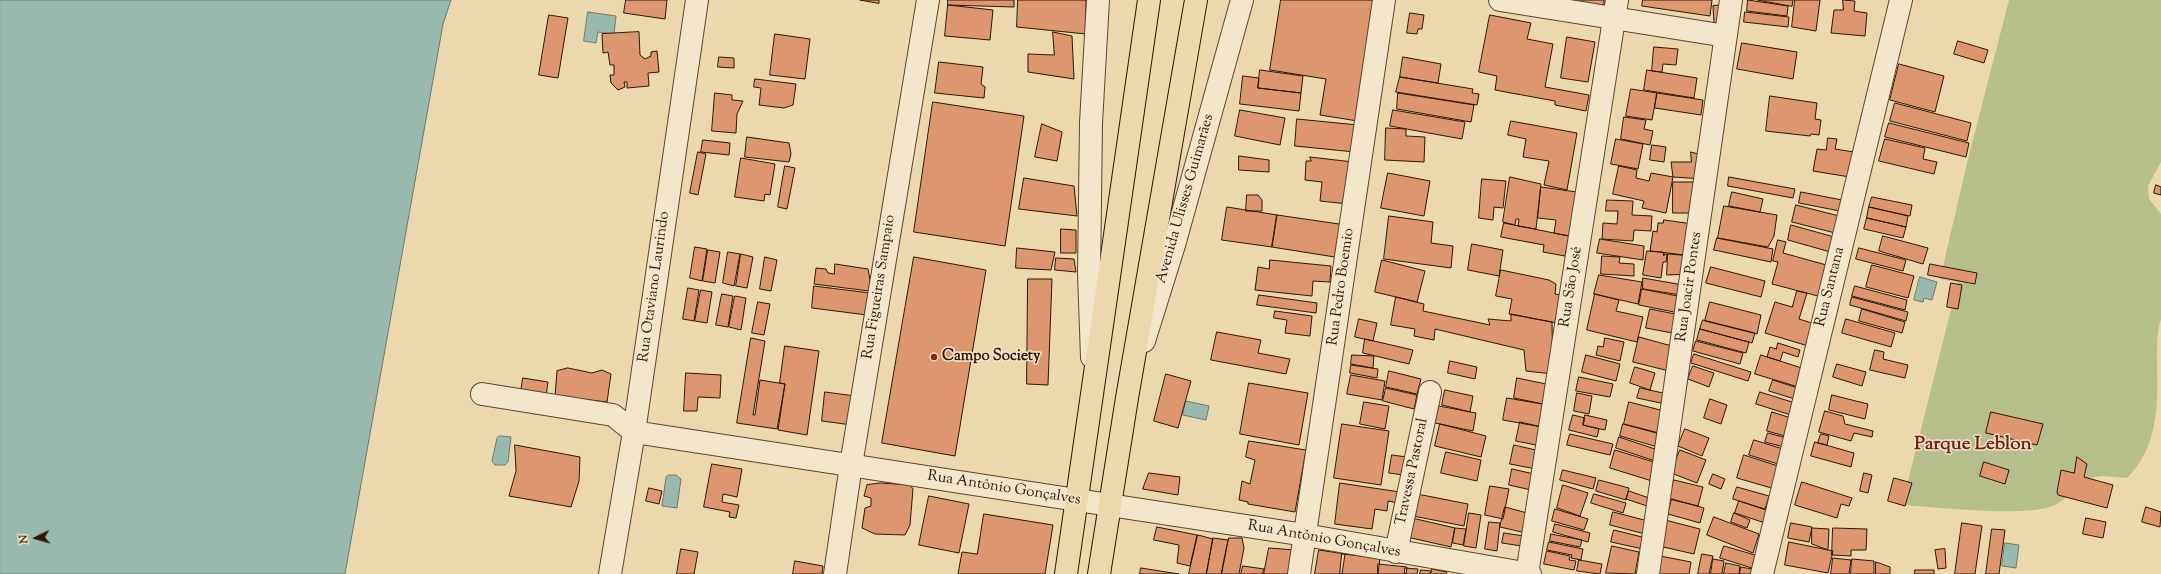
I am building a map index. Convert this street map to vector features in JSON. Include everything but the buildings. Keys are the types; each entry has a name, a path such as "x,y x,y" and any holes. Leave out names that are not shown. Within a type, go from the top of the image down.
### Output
{"main road":[{"path":"1066,574 1078,501 1149,0"},
{"name":"Avenida Ulisses Guimarães","path":"1099,574 1127,398 1196,0"}],"street":[{"name":"Rua Otaviano Laurindo","path":"610,574 634,432 697,0"},
{"name":"Rua Figueiras Sampaio","path":"835,574 851,465 928,0"},
{"path":"1093,389 1089,274 1091,123 1098,0"},
{"name":"Avenida Ulisses Guimarães","path":"1127,398 1174,245 1242,0"},
{"name":"Rua Pedro Boemio","path":"1299,574 1384,0"},
{"path":"1501,0 1616,10 1726,36"},
{"name":"Rua Joacir Pontes","path":"1648,574 1732,0"},
{"name":"Rua Santana","path":"1762,574 1901,0"},
{"name":"Rua São José","path":"1528,574 1616,10"},
{"name":"Travessa Pastoral","path":"1396,552 1430,392"},
{"name":"Rua Antônio Gonçalves","path":"482,394 613,416 634,432 1305,535 1528,574"}],"green space":[{"path":"2009,0 2161,0 2161,162 2148,186 2149,199 2161,214 2161,319 2157,342 2157,396 2154,425 2145,453 2127,478 2102,476 2081,479 2066,497 2055,505 2042,509 2024,511 1981,511 1902,505 1958,282 1940,279 1969,155"}],"water":[{"path":"0,0 451,0 443,24 345,574 0,574"},
{"path":"588,12 616,16 614,34 598,32 596,43 584,41"},
{"path":"1920,277 1937,282 1932,300 1924,298 1923,302 1914,300"},
{"path":"1186,401 1209,406 1206,420 1183,415"},
{"path":"500,436 511,437 508,462 505,465 495,465 492,461 497,438"},
{"path":"669,475 676,475 681,479 677,508 662,506 666,477"},
{"path":"2005,543 2019,545 2016,568 2002,566"}],"place":[{"name":"Campo Society","path":"934,357"}],"district":[{"name":"Parque Leblon","path":"1973,446"}]}
